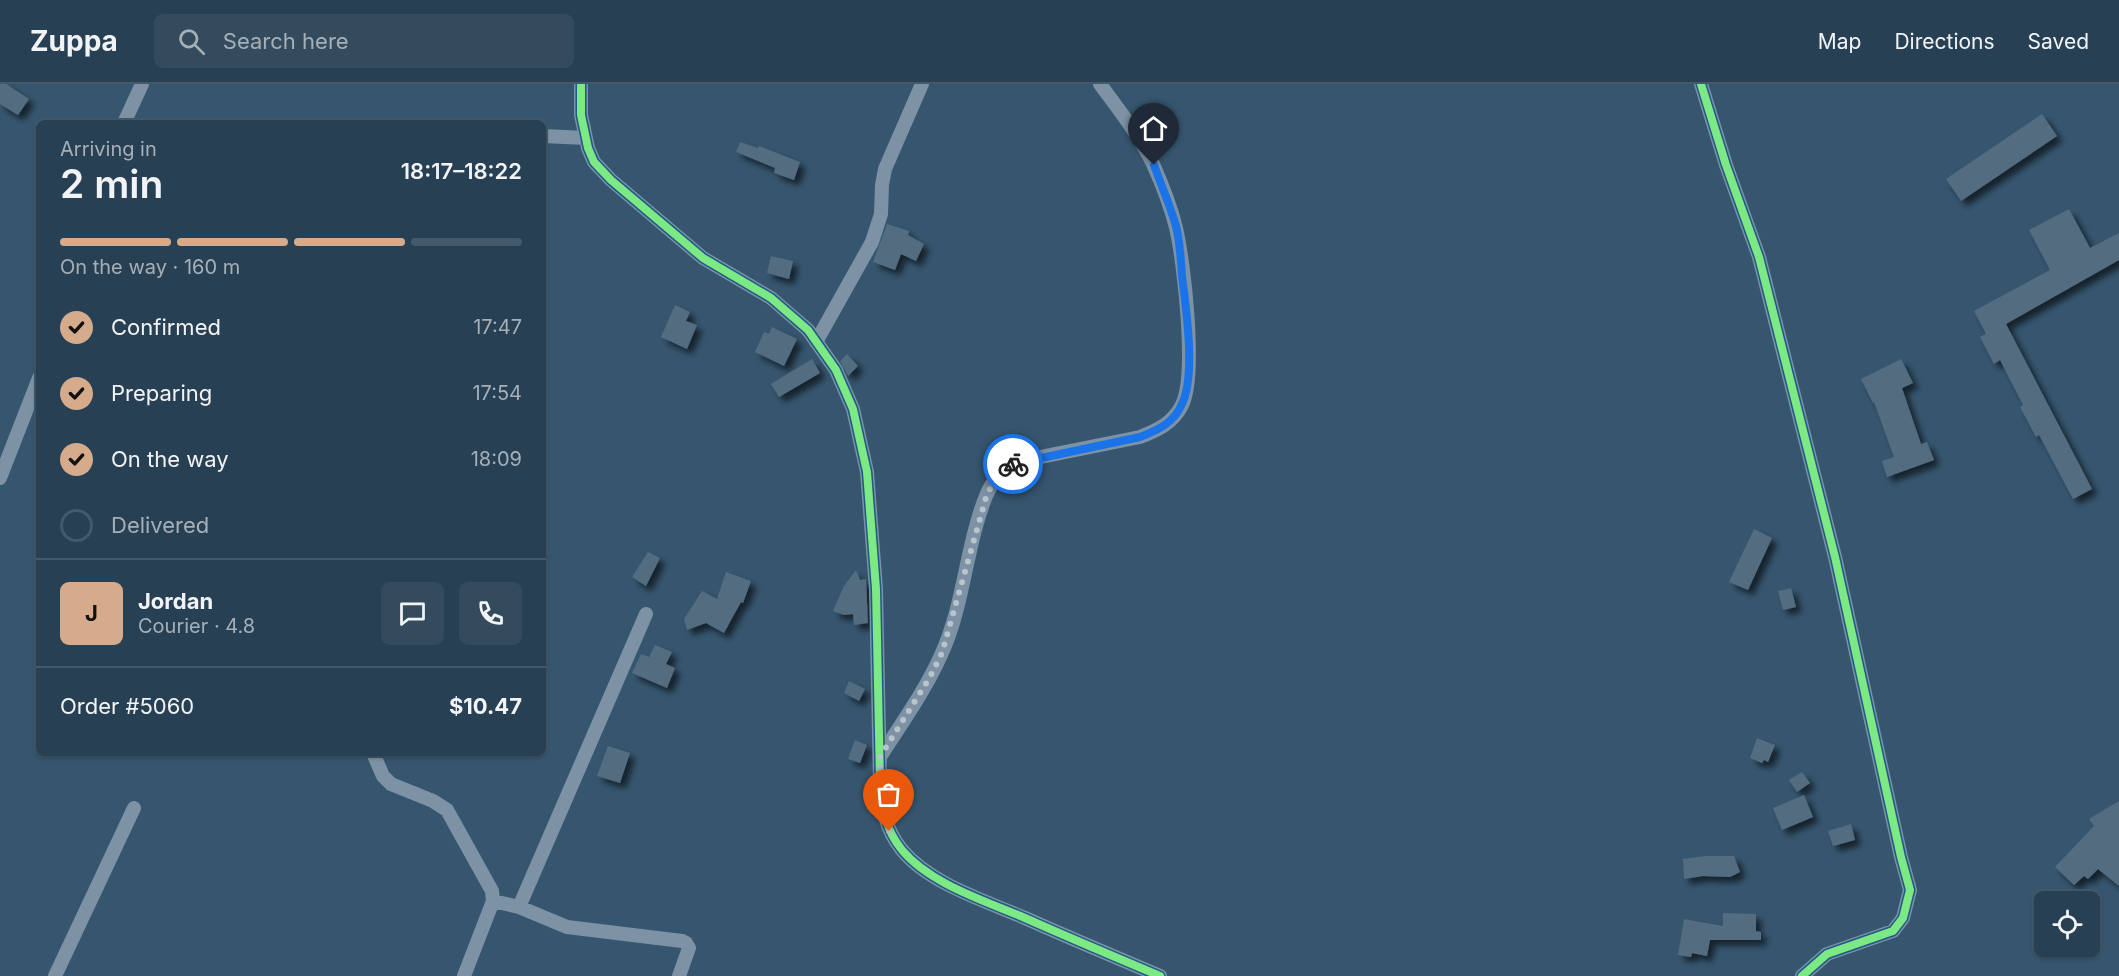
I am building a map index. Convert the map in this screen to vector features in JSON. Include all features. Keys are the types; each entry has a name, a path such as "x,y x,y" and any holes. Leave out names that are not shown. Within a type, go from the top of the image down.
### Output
{"street":[{"path":"125,120 142,84"},
{"path":"581,84 581,115 594,162 611,180 703,258 771,298 808,330 836,370 853,410 867,472 876,590 882,811 889,831 917,866 953,887 1160,976"},
{"path":"816,342 872,242 879,224 885,169 922,84"},
{"path":"880,757 930,677 942,653 987,494 998,477 1016,462 1140,437 1160,430 1177,414 1183,403 1187,388 1190,344 1176,228 1154,165 1100,84"},
{"path":"1701,84 1765,280 1835,557 1910,890 1903,918 1893,931 1827,954 1802,976"},
{"path":"546,136 586,138"},
{"path":"0,478 36,386"},
{"path":"519,907 646,614"},
{"path":"374,756 383,776 391,784 433,801 447,810 492,891 493,901 464,976"},
{"path":"55,976 134,808"},
{"path":"493,901 519,907 567,927 682,941 688,948 679,976"}],"building":[{"path":"0,84 6,84 29,99 18,115 0,104"},
{"path":"2042,114 2057,136 1961,201 1946,179"},
{"path":"740,142 758,148 759,146 800,162 794,180 774,173 775,168 736,152"},
{"path":"2069,209 2090,248 2119,233 2119,260 2006,324 2092,489 2073,499 2039,435 2036,437 2020,407 2023,405 2000,360 1994,364 1980,337 1986,334 1974,311 2050,270 2029,230"},
{"path":"887,224 909,231 908,235 924,244 916,261 901,254 895,270 873,262"},
{"path":"771,256 793,261 789,279 767,273"},
{"path":"675,305 690,312 686,321 697,325 687,349 661,337"},
{"path":"772,327 797,339 784,366 755,352 764,332 769,334"},
{"path":"847,354 858,366 848,376 840,361"},
{"path":"812,359 820,373 779,397 771,384"},
{"path":"1901,359 1913,383 1902,388 1921,444 1927,442 1934,460 1887,477 1882,461 1894,457 1874,402 1861,379"},
{"path":"1754,529 1772,538 1748,590 1729,582"},
{"path":"648,552 660,558 646,586 632,577"},
{"path":"856,570 860,580 866,579 868,623 854,625 853,614 844,615 833,611 844,586"},
{"path":"726,572 751,581 743,603 741,602 724,633 706,623 687,630 684,619 702,591 717,599"},
{"path":"1791,588 1796,607 1783,610 1778,591"},
{"path":"655,645 672,652 666,664 675,668 667,688 632,673 641,654 649,657"},
{"path":"849,681 865,689 859,701 844,693"},
{"path":"1757,738 1775,745 1768,762 1764,760 1762,763 1750,758"},
{"path":"855,740 867,745 860,763 848,759"},
{"path":"608,746 630,753 620,783 597,776"},
{"path":"1802,772 1810,783 1797,792 1789,780"},
{"path":"1804,795 1813,817 1782,830 1773,808"},
{"path":"2119,801 2119,886 2098,869 2088,879 2084,876 2074,885 2055,867 2094,826 2089,819"},
{"path":"1851,824 1855,840 1833,846 1828,831"},
{"path":"1734,856 1740,872 1730,877 1703,876 1684,879 1683,859"},
{"path":"1723,913 1756,914 1756,931 1761,932 1761,940 1710,940 1707,956 1692,953 1691,957 1678,955 1684,919 1723,926"}],"cycle path":[{"path":"581,84 581,115 588,148 594,162 611,180 703,258 771,298 808,330 836,370 853,409 867,472 876,589 880,782 885,818 896,842 914,862 943,882 1160,976"},
{"path":"1701,84 1726,165 1759,257 1835,557 1910,890 1903,918 1893,931 1827,954 1802,976"}],"way so far":[{"path":"889,831 882,811 879,782 880,757 930,677 942,653 987,494 998,477 1013,464"}],"route":[{"path":"1013,464 1140,437 1160,430 1177,414 1183,403 1187,388 1190,344 1181,267 1176,228 1154,165"}]}
